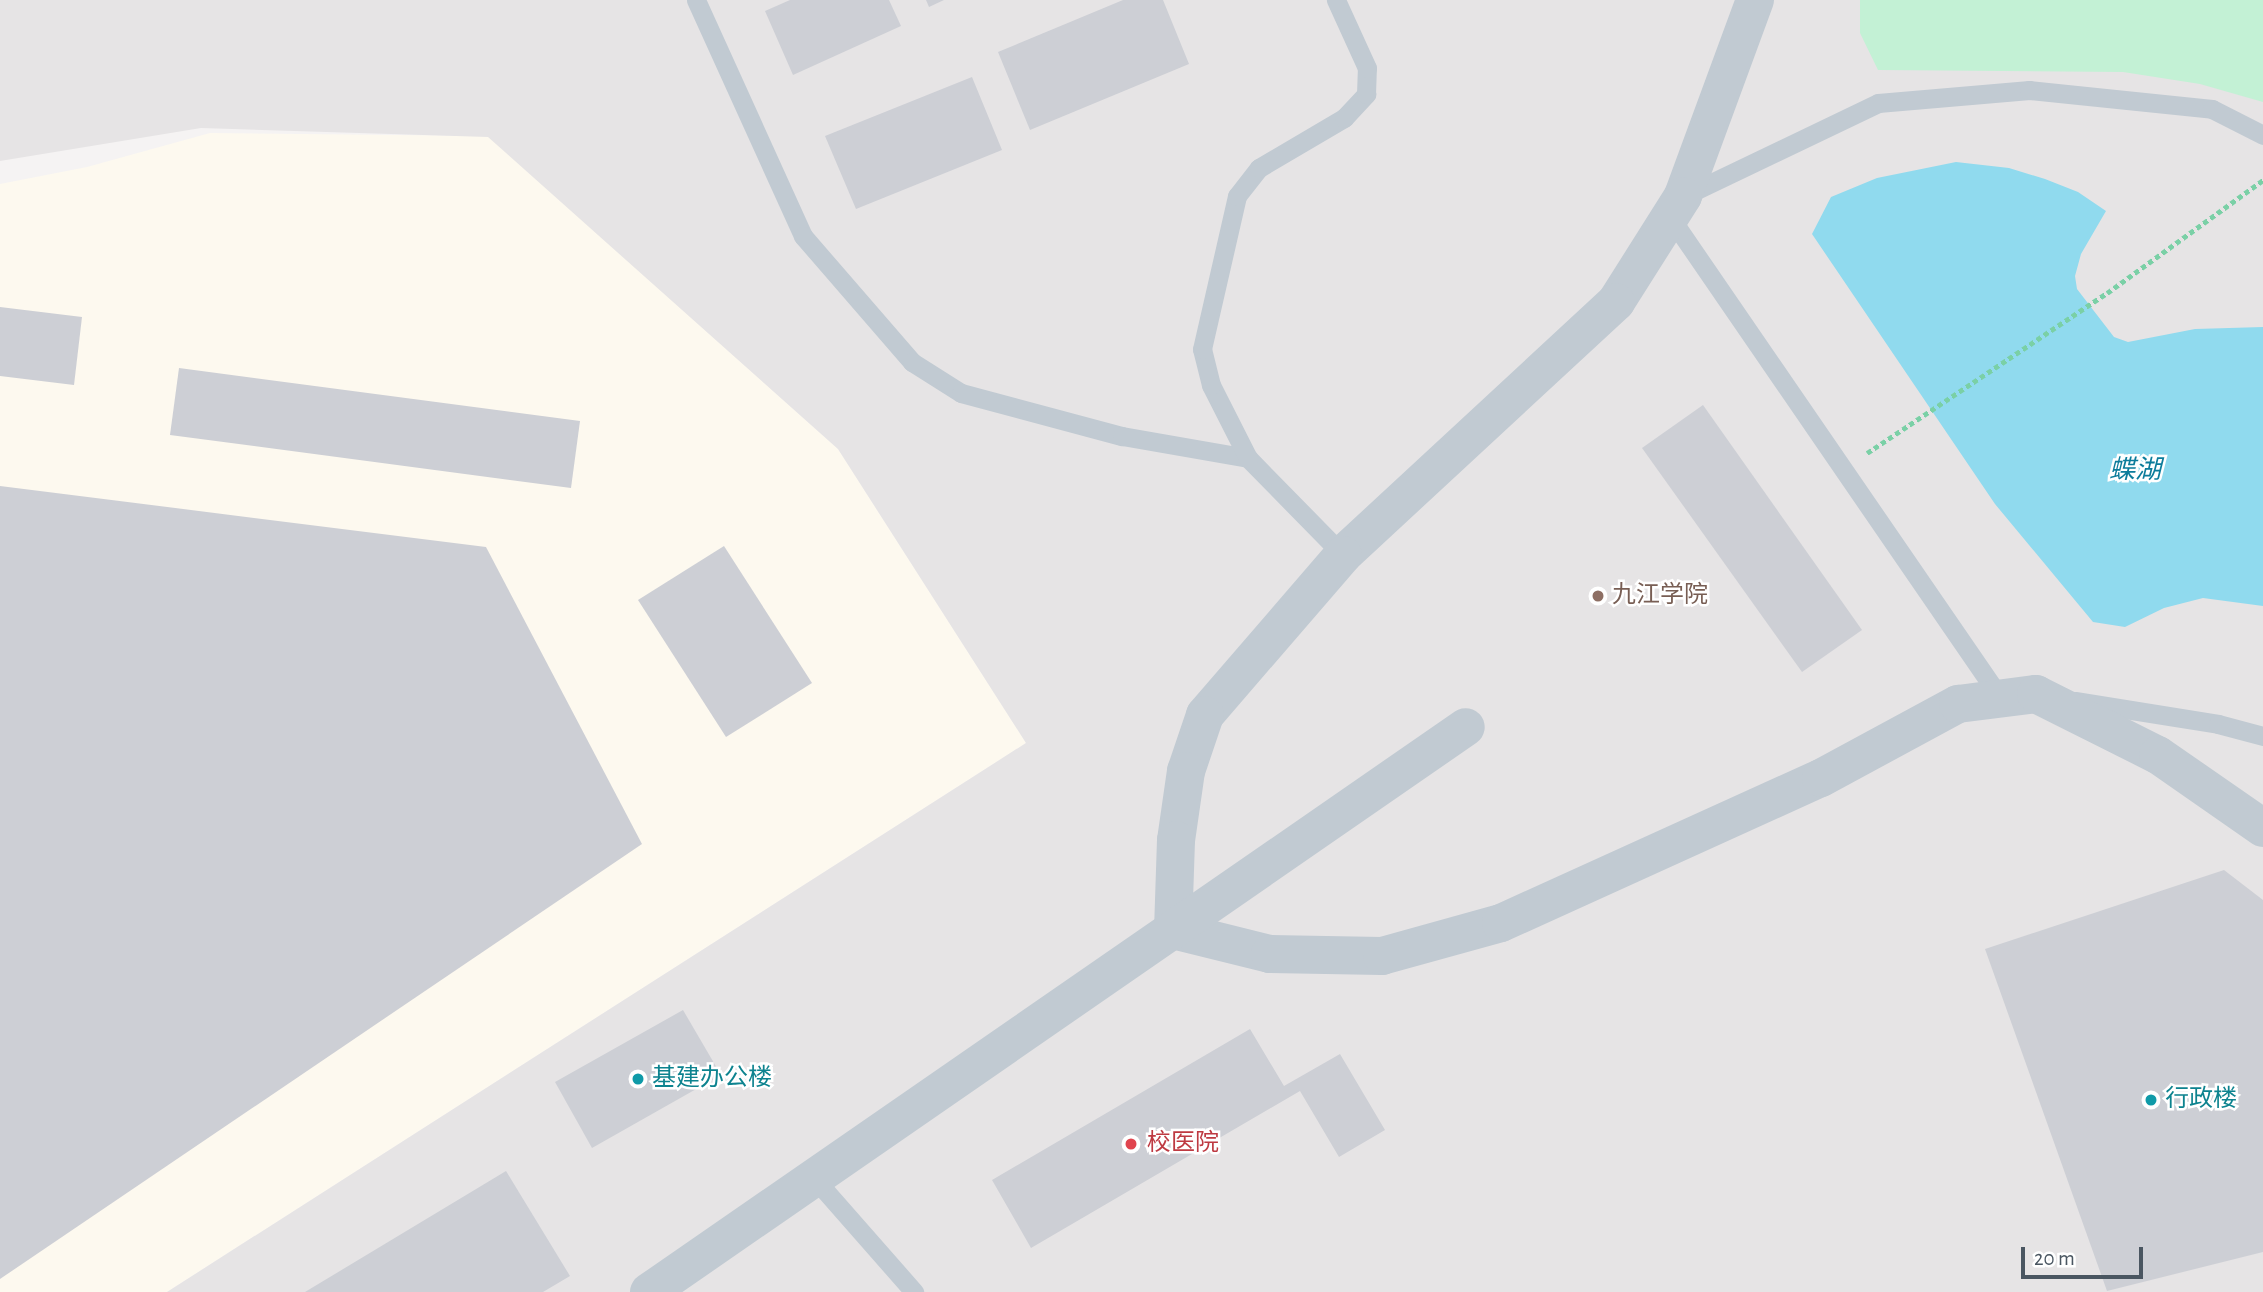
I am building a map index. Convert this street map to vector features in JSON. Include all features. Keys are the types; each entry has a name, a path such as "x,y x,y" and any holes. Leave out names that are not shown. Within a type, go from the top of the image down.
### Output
{"street":[{"path":"1173,930 1176,840 1186,771 1205,715 1343,555 1616,302 1676,207 1755,0"},
{"path":"1173,930 1270,954 1382,956 1488,927 1821,778 1958,704 2019,696 2158,755 2263,828"},
{"path":"649,1292 1466,727"}],"lane":[{"path":"696,0 803,236 912,362 961,393 1122,436 1248,458"},
{"path":"1336,0 1367,68 1366,94 1344,118 1259,168 1237,196 1202,349 1211,385 1248,458 1343,555"},
{"path":"2263,135 2212,108 2029,90 1878,103 1676,207 1843,468 2019,696 2218,724 2263,736"},
{"path":"814,1178 914,1292"}],"path":[{"path":"1843,468 1912,425 2107,293 2263,180"}],"shaded area":[{"name":"九江学院","path":"0,0 2263,0 2263,1292 167,1292 1026,743 838,449 488,137 201,128 0,161"},
{"path":"210,133 488,136 838,449 1026,743 167,1292 0,1292 0,184 87,167"}],"green space":[{"path":"1860,0 2263,0 2263,102 2200,84 2123,72 1878,70 1860,33"}],"water":[{"name":"蝶湖","path":"1956,162 2009,168 2045,179 2078,192 2106,211 2081,254 2075,276 2077,289 2114,337 2128,342 2195,329 2263,327 2263,606 2203,598 2164,608 2125,627 2093,622 1995,504 1812,234 1831,197 1877,178"}],"building":[{"path":"790,0 889,0 901,26 793,75 765,11"},
{"path":"926,0 944,0 929,7"},
{"path":"1123,0 1163,0 1189,64 1030,130 998,52"},
{"path":"972,77 1002,150 856,209 825,136"},
{"path":"0,307 82,317 74,385 0,376"},
{"path":"179,368 580,421 571,488 170,435"},
{"path":"1703,405 1862,630 1802,672 1642,448"},
{"path":"0,486 486,547 642,844 0,1279"},
{"path":"724,546 812,683 726,737 638,600"},
{"name":"行政楼","path":"2224,870 2263,900 2263,1252 2107,1291 1985,949"},
{"name":"基建办公楼","path":"683,1010 721,1075 592,1148 555,1082"},
{"name":"校医院","path":"1250,1029 1284,1086 1340,1054 1385,1130 1339,1157 1300,1091 1031,1248 992,1180"},
{"path":"506,1171 570,1276 543,1292 305,1292"}],"place":[{"name":"九江学院","path":"1598,596"},
{"name":"基建办公楼","path":"638,1079"},
{"name":"行政楼","path":"2151,1100"},
{"name":"校医院","path":"1131,1144"}]}
